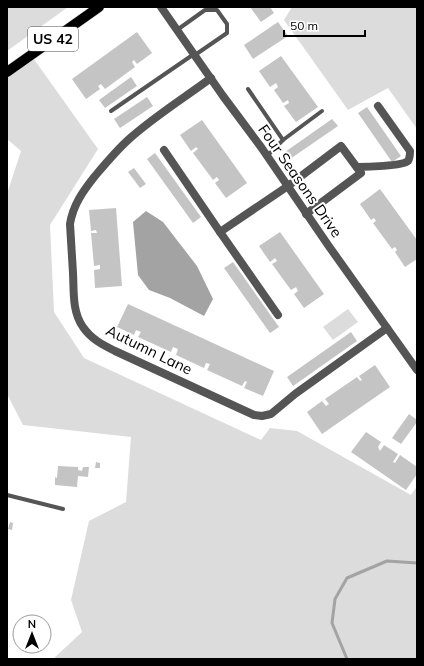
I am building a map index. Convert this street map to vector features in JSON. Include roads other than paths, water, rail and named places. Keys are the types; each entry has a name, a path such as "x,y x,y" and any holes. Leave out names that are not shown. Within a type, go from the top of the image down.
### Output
{"main road":[{"name":"US 42","path":"7,72 99,7"}],"street":[{"name":"Four Seasons Drive","path":"161,7 417,370"},
{"name":"Autumn Lane","path":"211,78 129,139 112,156 77,201 71,216 70,224 75,305 79,320 83,327 94,339 115,351 254,415 262,416 271,414 294,394 387,328"},
{"path":"357,168 401,164 408,161 410,156 410,152 378,106"},
{"path":"220,232 288,186 341,146 361,173 306,214"},
{"path":"164,150 278,315"}],"lane":[{"path":"111,111 227,33 227,24 217,10 205,10 177,30"},
{"path":"248,89 283,140"},
{"path":"267,156 283,140 322,111"},
{"path":"7,495 63,509"}],"waterway":[{"path":"347,659 332,623 335,599 347,578 387,561 417,563"}]}
